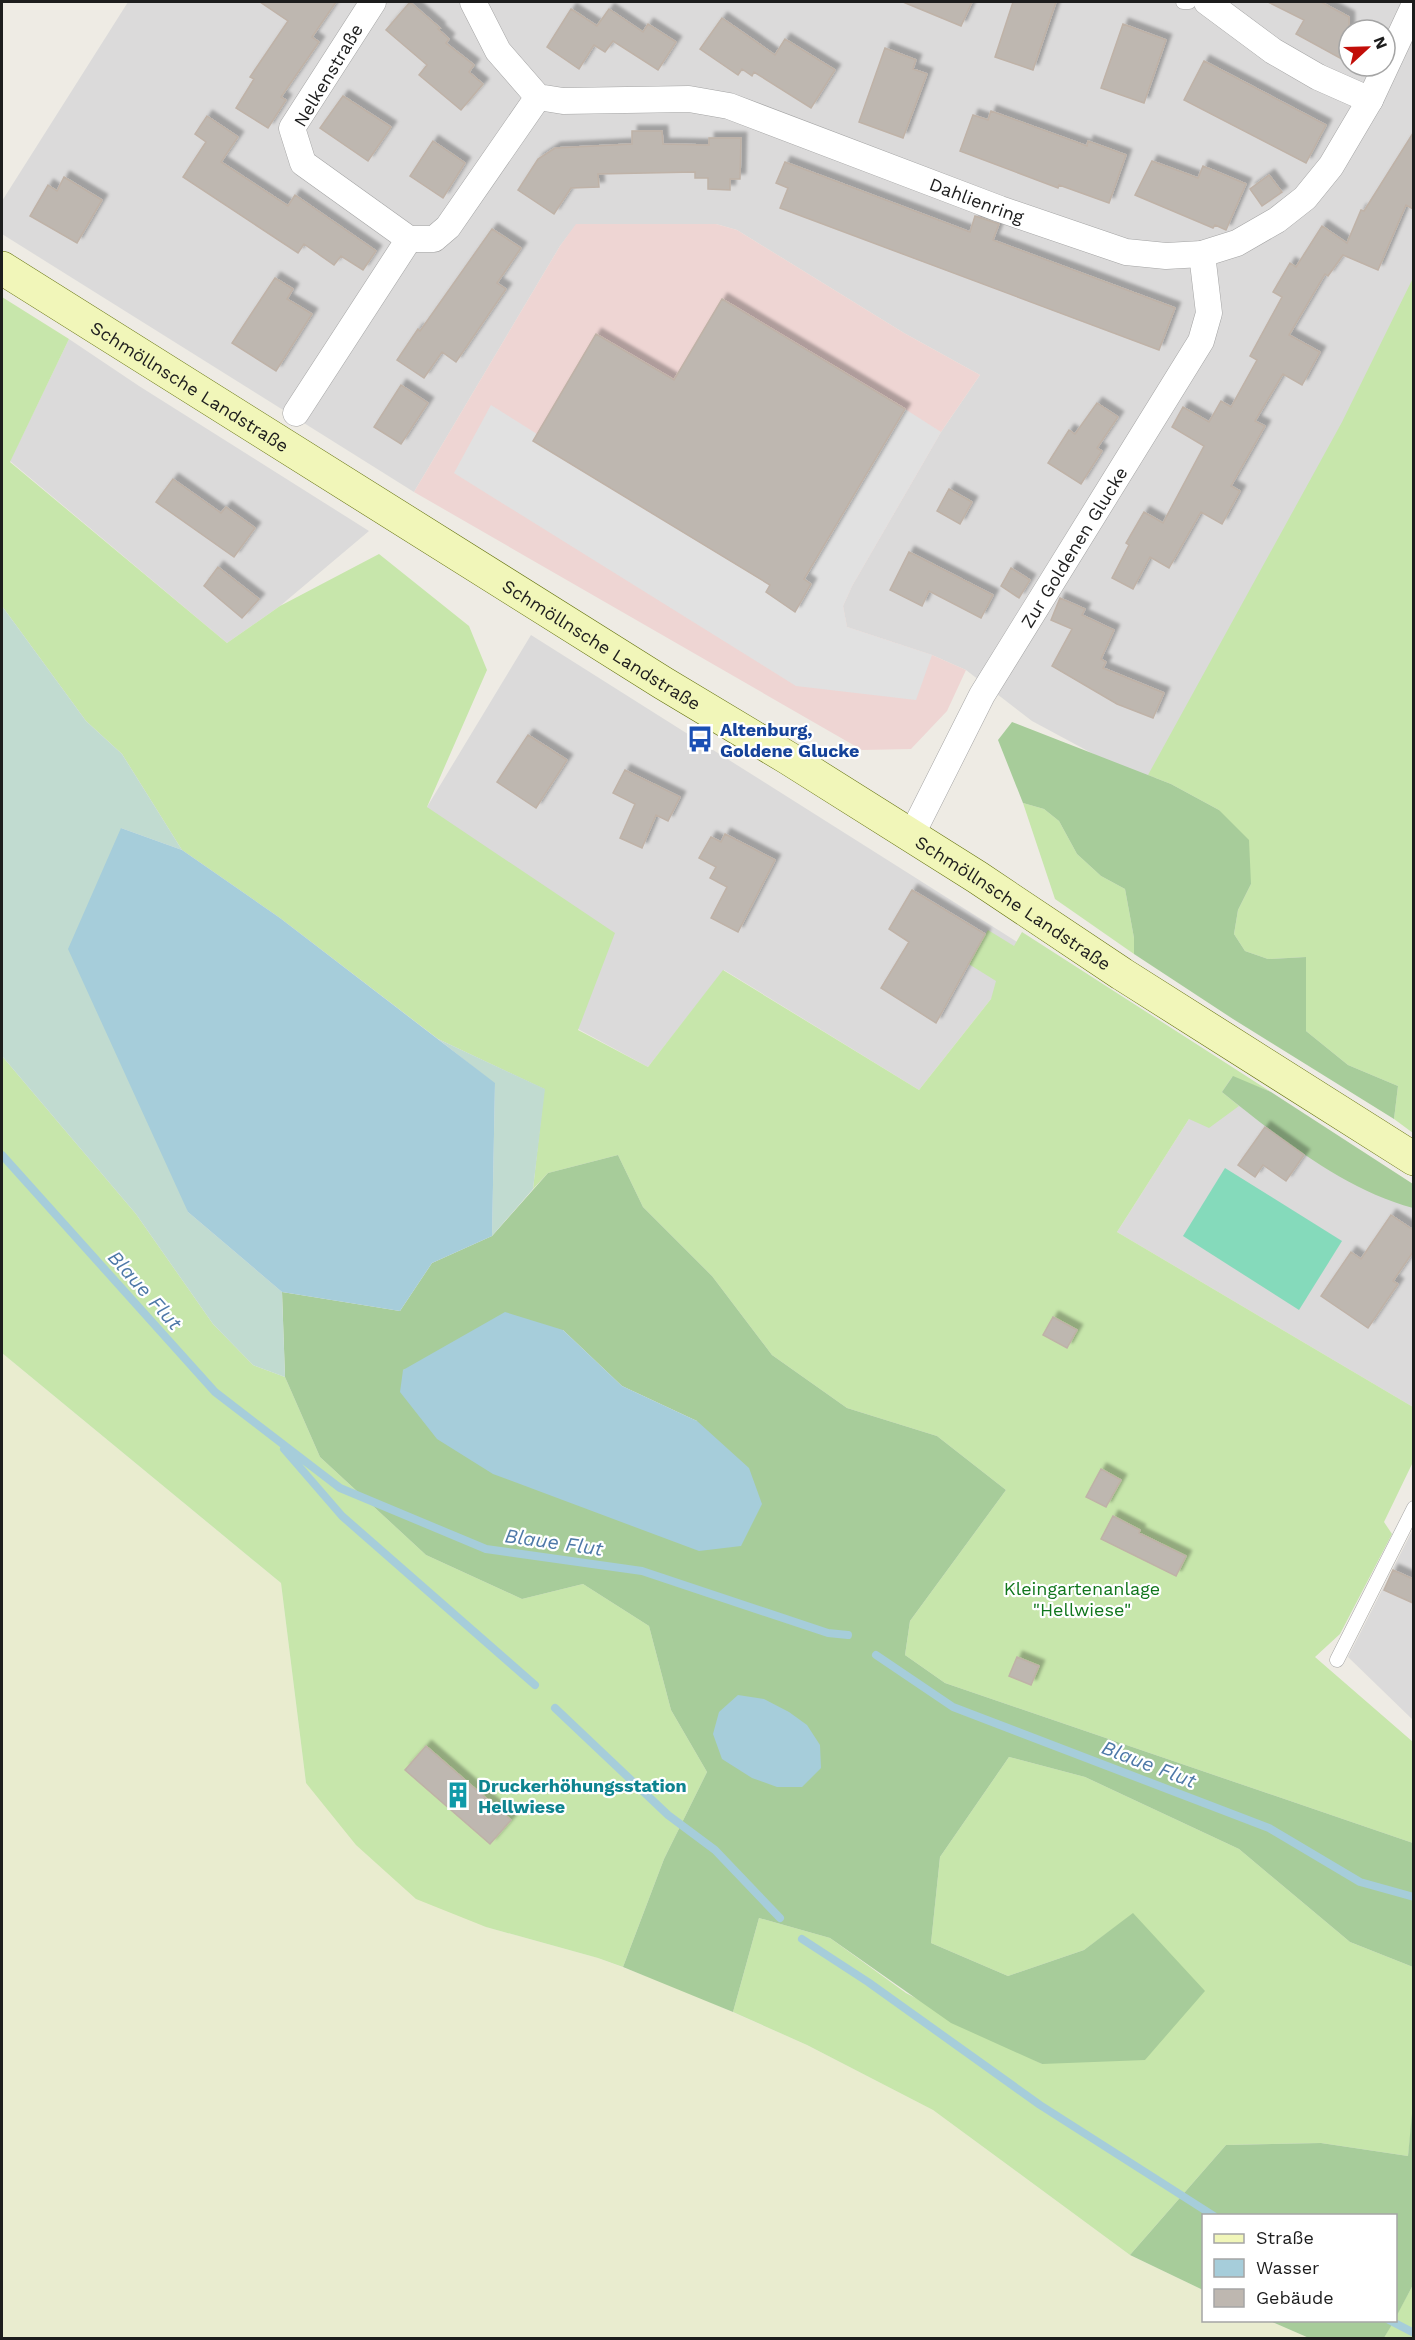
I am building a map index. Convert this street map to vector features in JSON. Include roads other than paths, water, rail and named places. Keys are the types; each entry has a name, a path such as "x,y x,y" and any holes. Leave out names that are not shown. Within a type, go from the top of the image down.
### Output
{"main road":[{"name":"Schmöllnsche Landstraße","path":"2,268 663,683 788,758 1413,1159"}],"street":[{"name":"Nelkenstraße","path":"373,2 292,128 303,163 409,239"},
{"path":"296,413 409,239 434,239 448,227 538,97 498,51 473,2"},
{"path":"1207,2 1273,51 1318,77 1370,100"},
{"name":"Dahlienring","path":"538,97 563,101 689,99 729,106 1000,209 1126,252 1166,256 1202,254 1237,243 1277,220 1305,198 1331,166 1370,100 1413,6"},
{"name":"Zur Goldenen Glucke","path":"911,836 982,695 1201,341 1209,312 1202,254"}],"lane":[{"path":"1183,2 1189,2"},
{"path":"1337,1660 1413,1508"}],"water":[{"path":"121,828 182,850 280,918 495,1083 492,1236 432,1263 400,1311 282,1292 188,1212 68,949"},
{"path":"505,1312 563,1330 622,1386 697,1421 749,1468 762,1504 741,1546 699,1551 493,1474 437,1439 400,1392 403,1370"},
{"path":"738,1695 764,1699 789,1712 807,1725 820,1745 821,1768 802,1787 777,1787 752,1778 722,1759 713,1734 719,1712"}],"waterway":[{"name":"Blaue Flut","path":"2,1155 215,1392 340,1488 486,1549 642,1571 828,1633 848,1635"},
{"name":"Blaue Flut","path":"284,1449 342,1516 535,1685"},
{"name":"Blaue Flut","path":"876,1655 953,1707 1269,1828 1360,1882 1414,1897"},
{"name":"Blaue Flut","path":"555,1708 668,1815 715,1850 780,1918"},
{"name":"Blaue Flut","path":"802,1939 868,1982 1040,2105 1211,2214"},
{"name":"Blaue Flut","path":"1393,2322 1414,2333"}],"place":[{"name":"Altenburg, Goldene Glucke","path":"700,739"},
{"name":"Druckerhöhungsstation Hellwiese","path":"458,1795"}],"park label":[{"name":"Kleingartenanlage \"Hellwiese\"","path":"1082,1598"}]}
